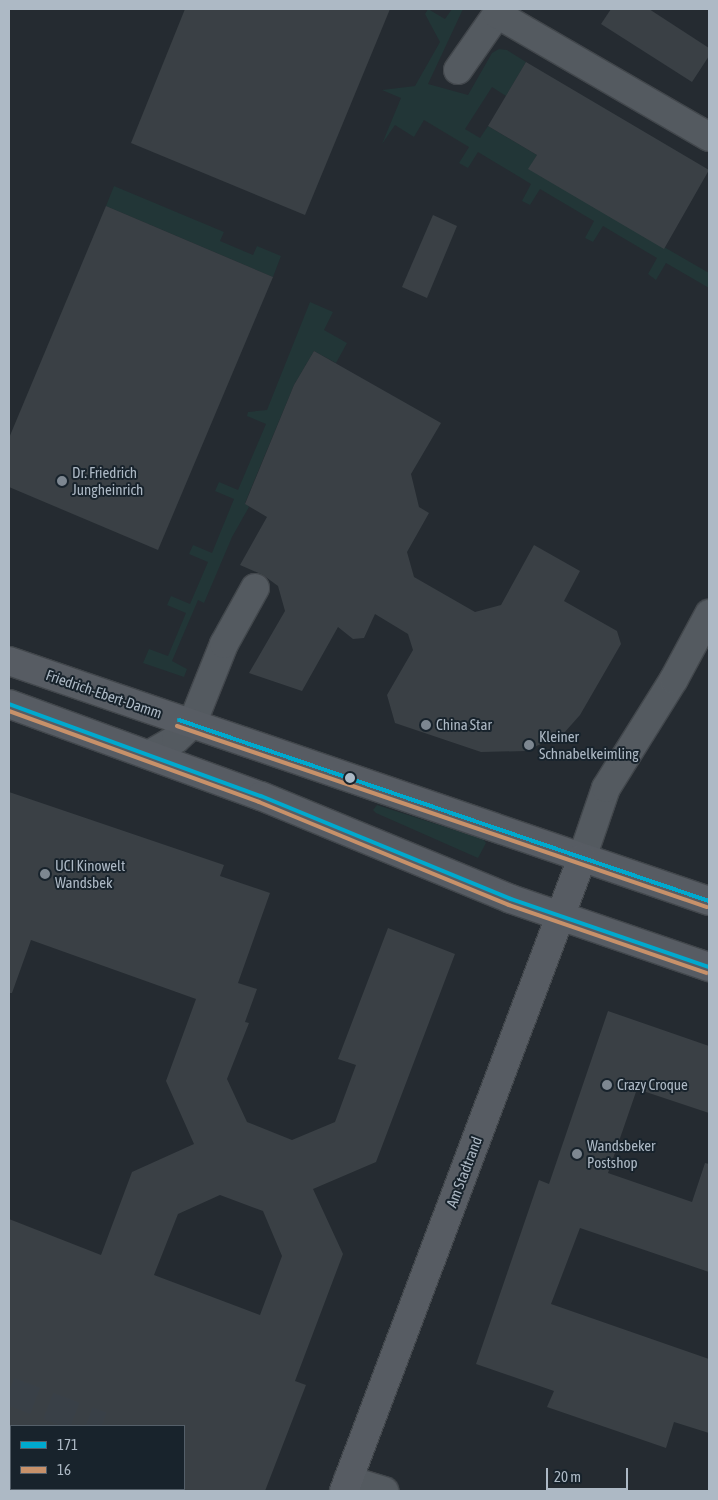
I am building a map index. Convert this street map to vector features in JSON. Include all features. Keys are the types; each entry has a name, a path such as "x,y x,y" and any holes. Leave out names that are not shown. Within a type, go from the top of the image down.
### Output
{"main road":[{"name":"Friedrich-Ebert-Damm","path":"9,661 709,901"},
{"path":"9,704 150,754 560,917 709,967"},
{"name":"Am Stadtrand","path":"346,1485 582,858"}],"street":[{"path":"458,70 497,14 709,137"},
{"path":"150,754 176,739 192,724 224,644 255,588"},
{"name":"Am Stadtrand","path":"582,858 606,788 674,680 709,614"},
{"path":"346,1485 384,1491"}],"green space":[{"path":"428,9 445,19 452,9 463,9 428,84 468,95 492,53 499,49 507,50 526,62 506,96 492,87 465,129 480,138 488,126 537,155 529,169 709,273 709,288 666,263 656,280 648,274 657,258 603,226 593,242 585,238 594,221 540,189 530,205 522,201 531,184 478,152 468,168 459,163 469,147 424,120 414,137 395,125 382,144 401,98 382,90 415,86 440,42 425,14"},
{"path":"114,186 224,232 220,241 253,255 257,246 281,256 273,277 106,206"},
{"path":"310,302 333,312 324,330 347,343 336,363 314,351 294,385 245,503 249,507 232,537 204,603 198,600 172,661 187,669 184,677 143,663 149,649 168,656 186,613 167,605 171,596 190,604 208,562 189,554 193,545 212,553 234,499 215,491 219,482 238,490 266,424 247,416 248,412 267,410"},
{"path":"377,805 483,839 486,843 478,858 376,813 373,810"}],"building":[{"path":"185,9 390,9 305,215 131,143"},
{"path":"611,9 649,9 709,48 709,56 692,82 601,24"},
{"path":"526,62 709,170 664,249 528,169 537,155 488,126"},
{"path":"106,206 273,277 158,550 9,487 9,438"},
{"path":"433,215 457,226 427,298 402,287"},
{"path":"314,351 441,423 411,474 419,507 429,513 407,552 414,577 475,612 501,605 534,545 580,571 564,601 617,631 621,644 580,715 564,733 526,751 481,752 395,723 387,695 413,650 408,634 375,614 364,638 353,639 338,627 302,691 249,673 285,611 278,586 263,575 240,565 267,517 245,504 294,385"},
{"path":"9,792 224,865 220,876 270,893 238,983 257,989 245,1022 249,1023 227,1079 247,1122 292,1140 335,1122 356,1065 338,1059 388,928 455,954 376,1162 313,1189 343,1254 295,1381 306,1385 265,1491 184,1491 185,1425 9,1426 9,1219 101,1255 132,1172 194,1144 166,1081 196,999 31,940 12,993 9,993","holes":["220,1195 263,1211 282,1256 260,1315 154,1275 178,1214"]},
{"path":"608,1011 709,1046 709,1113 637,1089 608,1173 692,1202 705,1163 709,1164 709,1272 580,1228 551,1304 709,1359 709,1433 674,1422 666,1448 547,1407 554,1391 476,1364 539,1180 549,1184"}],"tunnel":[{"path":"9,1391 99,1425"}],"transit line":[{"name":"171","path":"9,704 261,796 511,899 709,967"},
{"name":"16","path":"9,711 259,802 509,905 707,973"},
{"name":"171","path":"179,720 709,901"},
{"name":"16","path":"177,726 707,907"}],"place":[{"name":"Dr. Friedrich Jungheinrich","path":"62,481"},
{"name":"China Star","path":"426,725"},
{"name":"Kleiner Schnabelkeimling","path":"529,745"},
{"name":"UCI Kinowelt Wandsbek","path":"45,874"},
{"name":"Crazy Croque","path":"607,1085"},
{"name":"Wandsbeker Postshop","path":"577,1154"}]}
